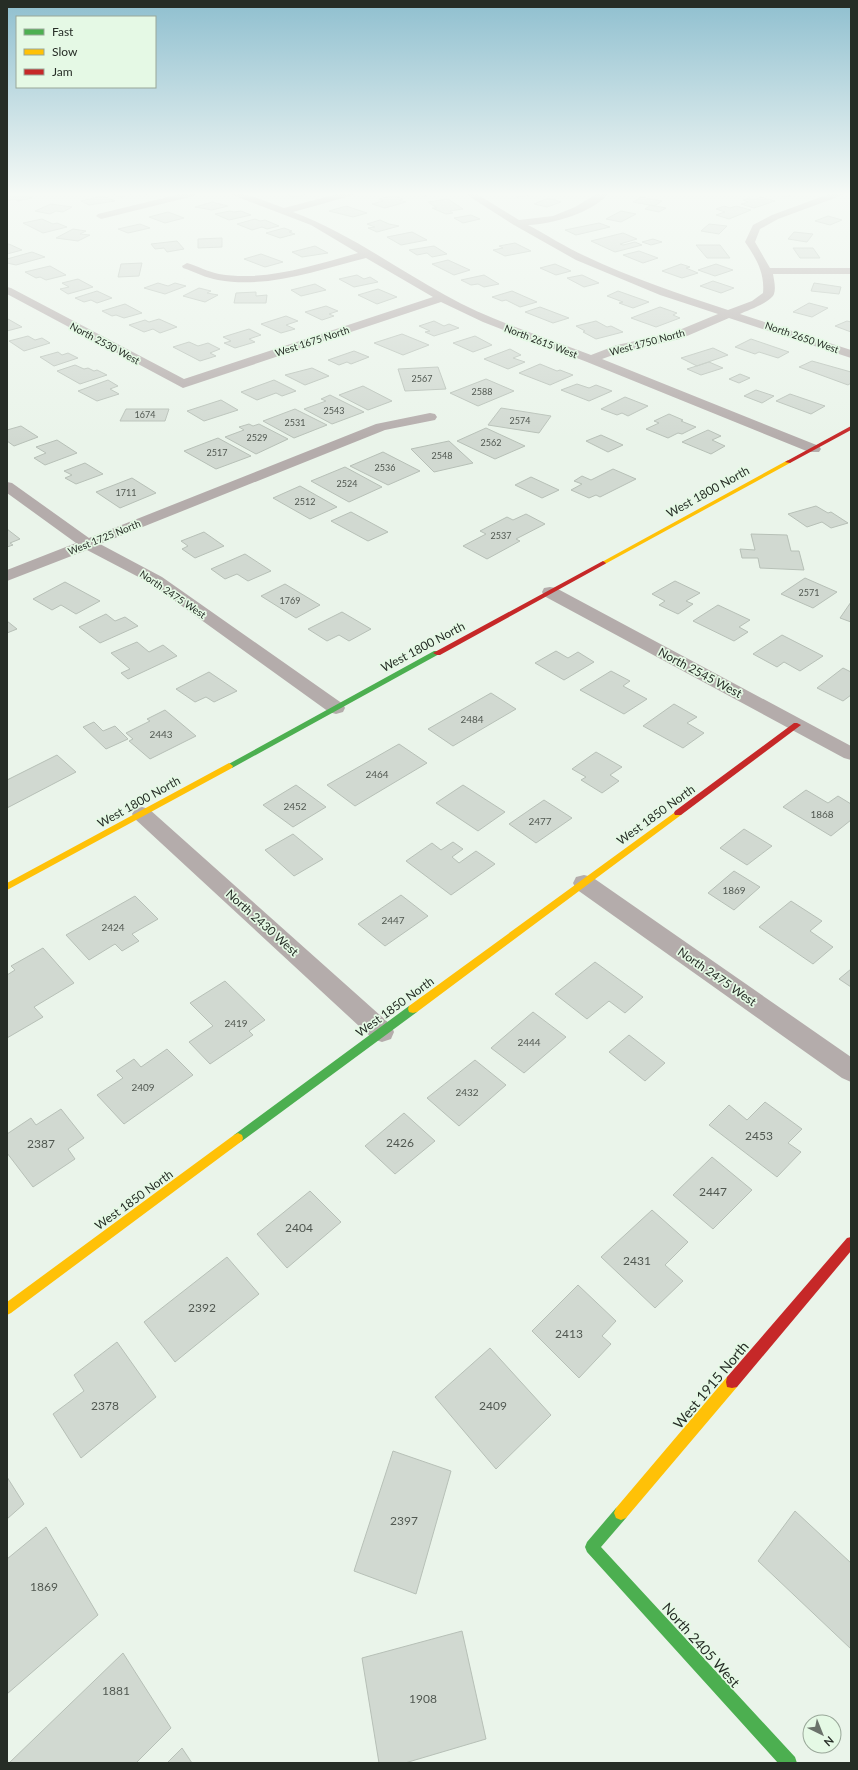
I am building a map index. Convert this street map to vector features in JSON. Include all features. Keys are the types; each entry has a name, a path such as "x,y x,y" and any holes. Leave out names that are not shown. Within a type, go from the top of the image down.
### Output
{"main road":[{"name":"West 1800 North","path":"7,887 851,428"},
{"name":"West 1850 North","path":"7,1309 797,725"},
{"name":"West 1915 North","path":"592,1547 851,1242"},
{"name":"North 2405 West","path":"592,1547 789,1763"}],"street":[{"path":"215,276 254,279 276,276"},
{"name":"North 2615 West","path":"404,276 442,298 487,320 591,359 814,448"},
{"name":"North 2650 West","path":"620,276 664,293 851,354"},
{"name":"West 1750 North","path":"591,359 621,348 676,336 756,303 768,294 770,284 768,276"},
{"name":"North 2530 West","path":"7,290 183,384"},
{"name":"West 1675 North","path":"183,384 442,298"},
{"path":"7,303 22,299"},
{"name":"West 1725 North","path":"7,576 381,427 430,417"},
{"name":"North 2475 West","path":"7,486 88,544 156,580 336,708"},
{"name":"North 2545 West","path":"550,592 851,754"},
{"name":"North 2430 West","path":"142,814 382,1032"},
{"name":"North 2475 West","path":"584,883 851,1071"}],"building":[{"path":"32,276 64,276 46,280 40,277 36,278"},
{"path":"118,276 139,276 139,276 118,277"},
{"path":"358,276 364,279 370,277 378,282 354,287 339,279"},
{"path":"485,276 499,284 484,287 478,284 471,285 461,280"},
{"path":"583,276 599,283 584,287 567,278"},
{"path":"675,276 690,276 682,278"},
{"path":"78,279 93,287 68,294 60,289 69,287 62,283"},
{"path":"713,281 734,288 721,293 700,286"},
{"path":"158,283 168,286 175,283 186,286 165,294 144,288"},
{"path":"814,283 841,287 839,294 811,291"},
{"path":"315,284 326,290 301,296 291,290"},
{"path":"199,288 211,291 207,293 218,295 205,302 183,296"},
{"path":"378,289 397,297 377,304 358,295"},
{"path":"97,291 112,298 97,303 91,300 84,302 75,298"},
{"path":"512,291 537,302 520,307 506,300 502,301 492,297"},
{"path":"618,291 649,302 633,308 619,303 623,302 607,296"},
{"path":"256,292 256,296 267,295 266,303 234,303 236,293"},
{"path":"809,303 828,308 812,317 793,312"},
{"path":"125,304 142,313 124,318 116,315 112,316 102,311"},
{"path":"326,306 338,311 329,314 334,316 322,320 305,312"},
{"path":"540,307 569,318 553,323 525,312"},
{"path":"660,307 677,313 673,315 680,318 656,327 631,318"},
{"path":"286,316 298,321 286,325 295,329 281,333 261,324"},
{"path":"8,319 22,327 7,331"},
{"path":"159,319 177,327 160,333 153,329 144,332 129,325 145,320 149,322"},
{"path":"434,321 444,326 449,324 459,328 434,336 425,332 430,331 419,326"},
{"path":"596,321 607,327 611,326 623,332 596,339 583,332 585,331 576,326"},
{"path":"847,321 851,322 851,332 835,326"},
{"path":"249,329 261,335 249,339 255,342 235,348 224,343 231,341 223,337"},
{"path":"402,334 429,345 403,355 374,343"},
{"path":"28,336 35,340 42,338 50,343 24,351 9,341"},
{"path":"475,336 492,345 473,352 453,343"},
{"path":"751,339 789,352 778,358 759,352 755,354 735,347"},
{"path":"189,342 198,346 208,343 220,349 210,353 216,356 200,361 173,347"},
{"path":"713,348 728,355 697,366 681,358"},
{"path":"510,349 521,355 513,358 525,362 508,369 484,359"},
{"path":"354,351 369,357 351,364 347,362 339,365 328,360"},
{"path":"58,352 62,355 68,353 78,358 54,366 40,357"},
{"path":"812,361 851,372 851,383 848,385 799,367"},
{"path":"709,362 723,368 701,375 687,369"},
{"path":"540,364 557,371 560,370 573,375 550,385 519,373"},
{"path":"75,365 84,369 88,368 94,371 97,370 107,375 80,384 57,371"},
{"path":"438,367 446,389 405,391 398,369"},
{"path":"312,368 329,376 305,385 285,375"},
{"path":"740,374 750,378 739,383 729,379"},
{"path":"486,379 514,391 478,406 450,393"},
{"path":"108,380 118,386 110,389 119,394 97,401 78,391"},
{"path":"274,380 296,391 282,396 276,393 257,400 241,392"},
{"path":"577,384 589,388 596,385 612,391 589,401 561,390"},
{"path":"363,386 392,401 368,410 339,395"},
{"path":"756,390 774,396 762,403 744,396"},
{"path":"790,394 825,406 811,414 776,401"},
{"path":"330,395 364,412 332,424 304,409 326,401 321,399"},
{"path":"625,397 648,406 628,416 622,413 617,415 601,409"},
{"path":"221,400 238,410 204,421 187,411"},
{"path":"501,408 551,416 539,433 488,425"},
{"path":"126,409 169,409 165,421 120,421"},
{"path":"295,409 327,425 294,438 263,421"},
{"path":"669,414 696,427 682,434 678,433 668,438 646,429 659,423 654,421"},
{"path":"249,424 253,426 259,424 288,439 256,454 225,437 244,430 239,427"},
{"path":"21,426 38,437 14,446 7,441 7,430"},
{"path":"486,428 525,446 495,459 457,441"},
{"path":"708,430 721,436 712,440 725,446 711,454 682,442"},
{"path":"601,435 623,445 608,452 586,441"},
{"path":"218,438 251,456 216,469 184,451"},
{"path":"57,440 77,453 45,465 34,458 46,453 36,447"},
{"path":"449,441 473,463 434,472 411,449"},
{"path":"383,452 420,471 388,485 350,466"},
{"path":"85,463 103,474 76,484 65,478 72,475 64,471"},
{"path":"345,467 382,487 349,502 311,481"},
{"path":"613,469 636,479 600,497 596,495 589,498 571,490 582,484 574,481 582,476 591,480"},
{"path":"531,477 559,490 542,498 515,485"},
{"path":"132,478 156,493 120,508 96,492"},
{"path":"300,486 337,507 310,519 273,498"},
{"path":"816,506 828,513 831,512 848,523 831,528 822,522 807,527 788,514"},
{"path":"351,512 388,532 368,541 331,521"},
{"path":"526,514 545,524 516,539 520,541 487,559 463,546 486,534 480,531 507,517 513,520"},
{"path":"7,529 20,539 10,543 13,545 7,547"},
{"path":"204,532 224,546 195,558 182,549 188,546 181,541"},
{"path":"751,534 787,535 791,551 799,551 804,570 760,568 758,558 742,558 740,549 755,550"},
{"path":"245,554 271,571 248,581 237,574 225,579 211,569"},
{"path":"805,578 837,592 813,608 781,594"},
{"path":"675,581 700,593 686,601 693,604 678,614 659,605 665,601 652,594"},
{"path":"65,582 100,601 76,614 61,605 52,610 33,599"},
{"path":"285,584 320,605 296,618 261,596"},
{"path":"851,602 851,622 840,618"},
{"path":"718,605 750,620 739,627 748,632 734,641 693,621"},
{"path":"342,612 371,629 349,641 339,635 327,641 308,629"},
{"path":"106,614 115,621 125,617 138,626 100,643 79,627"},
{"path":"7,621 17,629 7,633"},
{"path":"782,635 823,656 800,671 784,662 777,667 753,654"},
{"path":"137,642 149,652 163,645 177,656 128,679 121,673 130,669 111,653"},
{"path":"556,651 568,658 578,652 594,662 564,680 535,663"},
{"path":"843,668 851,672 851,695 843,701 817,688"},
{"path":"611,671 630,681 623,686 647,699 624,714 580,690"},
{"path":"209,672 237,691 214,702 206,697 195,702 176,689"},
{"path":"491,693 516,709 453,746 428,729"},
{"path":"674,704 697,717 687,723 704,733 683,748 643,726"},
{"path":"165,710 196,736 150,759 129,741 133,739 126,733 150,721 147,719"},
{"path":"94,722 103,731 115,726 128,739 106,749 83,727"},
{"path":"399,744 427,763 355,806 327,785"},
{"path":"596,752 622,767 610,775 619,781 602,793 581,780 586,777 572,769"},
{"path":"57,755 76,772 7,808 7,780"},
{"path":"296,785 326,807 293,827 263,805"},
{"path":"463,785 505,812 478,831 436,803"},
{"path":"806,790 828,803 838,796 851,804 851,820 831,836 783,807"},
{"path":"544,800 572,818 536,843 509,824"},
{"path":"744,829 772,846 747,865 720,848"},
{"path":"293,834 323,859 294,876 265,850"},
{"path":"453,842 463,849 452,857 459,863 476,851 495,864 451,895 406,861 432,843 441,850"},
{"path":"734,871 760,887 734,910 708,893"},
{"path":"401,895 428,916 385,946 358,924"},
{"path":"135,896 158,919 132,934 139,941 122,951 115,944 89,960 66,935"},
{"path":"791,901 822,921 810,931 833,947 813,964 759,927"},
{"path":"43,948 74,983 34,1007 43,1017 7,1038 7,975 15,970 11,966"},
{"path":"595,962 643,997 625,1013 609,1001 587,1019 555,994"},
{"path":"851,969 851,987 839,979"},
{"path":"225,981 265,1020 249,1031 253,1035 210,1064 189,1042 213,1026 190,1003"},
{"path":"533,1012 566,1037 524,1073 491,1048"},
{"path":"629,1035 665,1063 645,1081 609,1052"},
{"path":"167,1049 193,1075 124,1124 97,1095 123,1078 116,1071 134,1059 141,1067"},
{"path":"475,1060 506,1085 459,1126 427,1098"},
{"path":"765,1102 802,1129 788,1143 801,1152 777,1177 709,1125 729,1105 747,1120"},
{"path":"61,1109 84,1138 68,1149 75,1159 33,1187 7,1153 7,1134 31,1118 36,1125"},
{"path":"404,1113 435,1141 395,1174 365,1146"},
{"path":"712,1157 752,1190 713,1229 673,1195"},
{"path":"310,1191 341,1222 287,1268 257,1234"},
{"path":"652,1210 688,1242 665,1265 683,1281 655,1308 601,1257"},
{"path":"227,1257 259,1294 175,1362 144,1322"},
{"path":"578,1285 616,1321 602,1336 611,1344 579,1378 532,1331"},
{"path":"117,1342 156,1397 81,1458 53,1414 84,1391 74,1375"},
{"path":"490,1348 551,1415 496,1469 435,1397"},
{"path":"393,1451 451,1471 416,1594 354,1571"},
{"path":"7,1477 24,1504 7,1519"},
{"path":"795,1511 851,1563 851,1649 758,1561"},
{"path":"46,1527 98,1615 7,1694 7,1559"},
{"path":"462,1631 486,1739 405,1763 379,1763 362,1658"},
{"path":"123,1653 171,1728 136,1763 9,1763"},
{"path":"182,1748 192,1763 167,1763"}],"traffic: fast":[{"path":"229,766 437,653"},
{"path":"238,1138 413,1009"},
{"path":"621,1513 592,1547 789,1763"}],"traffic: slow":[{"path":"603,563 788,462"},
{"path":"7,887 229,766"},
{"path":"413,1009 678,813"},
{"path":"7,1309 238,1138"},
{"path":"621,1513 732,1382"}],"traffic: jam":[{"path":"788,462 851,428"},
{"path":"437,653 603,563"},
{"path":"678,813 797,725"},
{"path":"732,1382 851,1242"}]}
